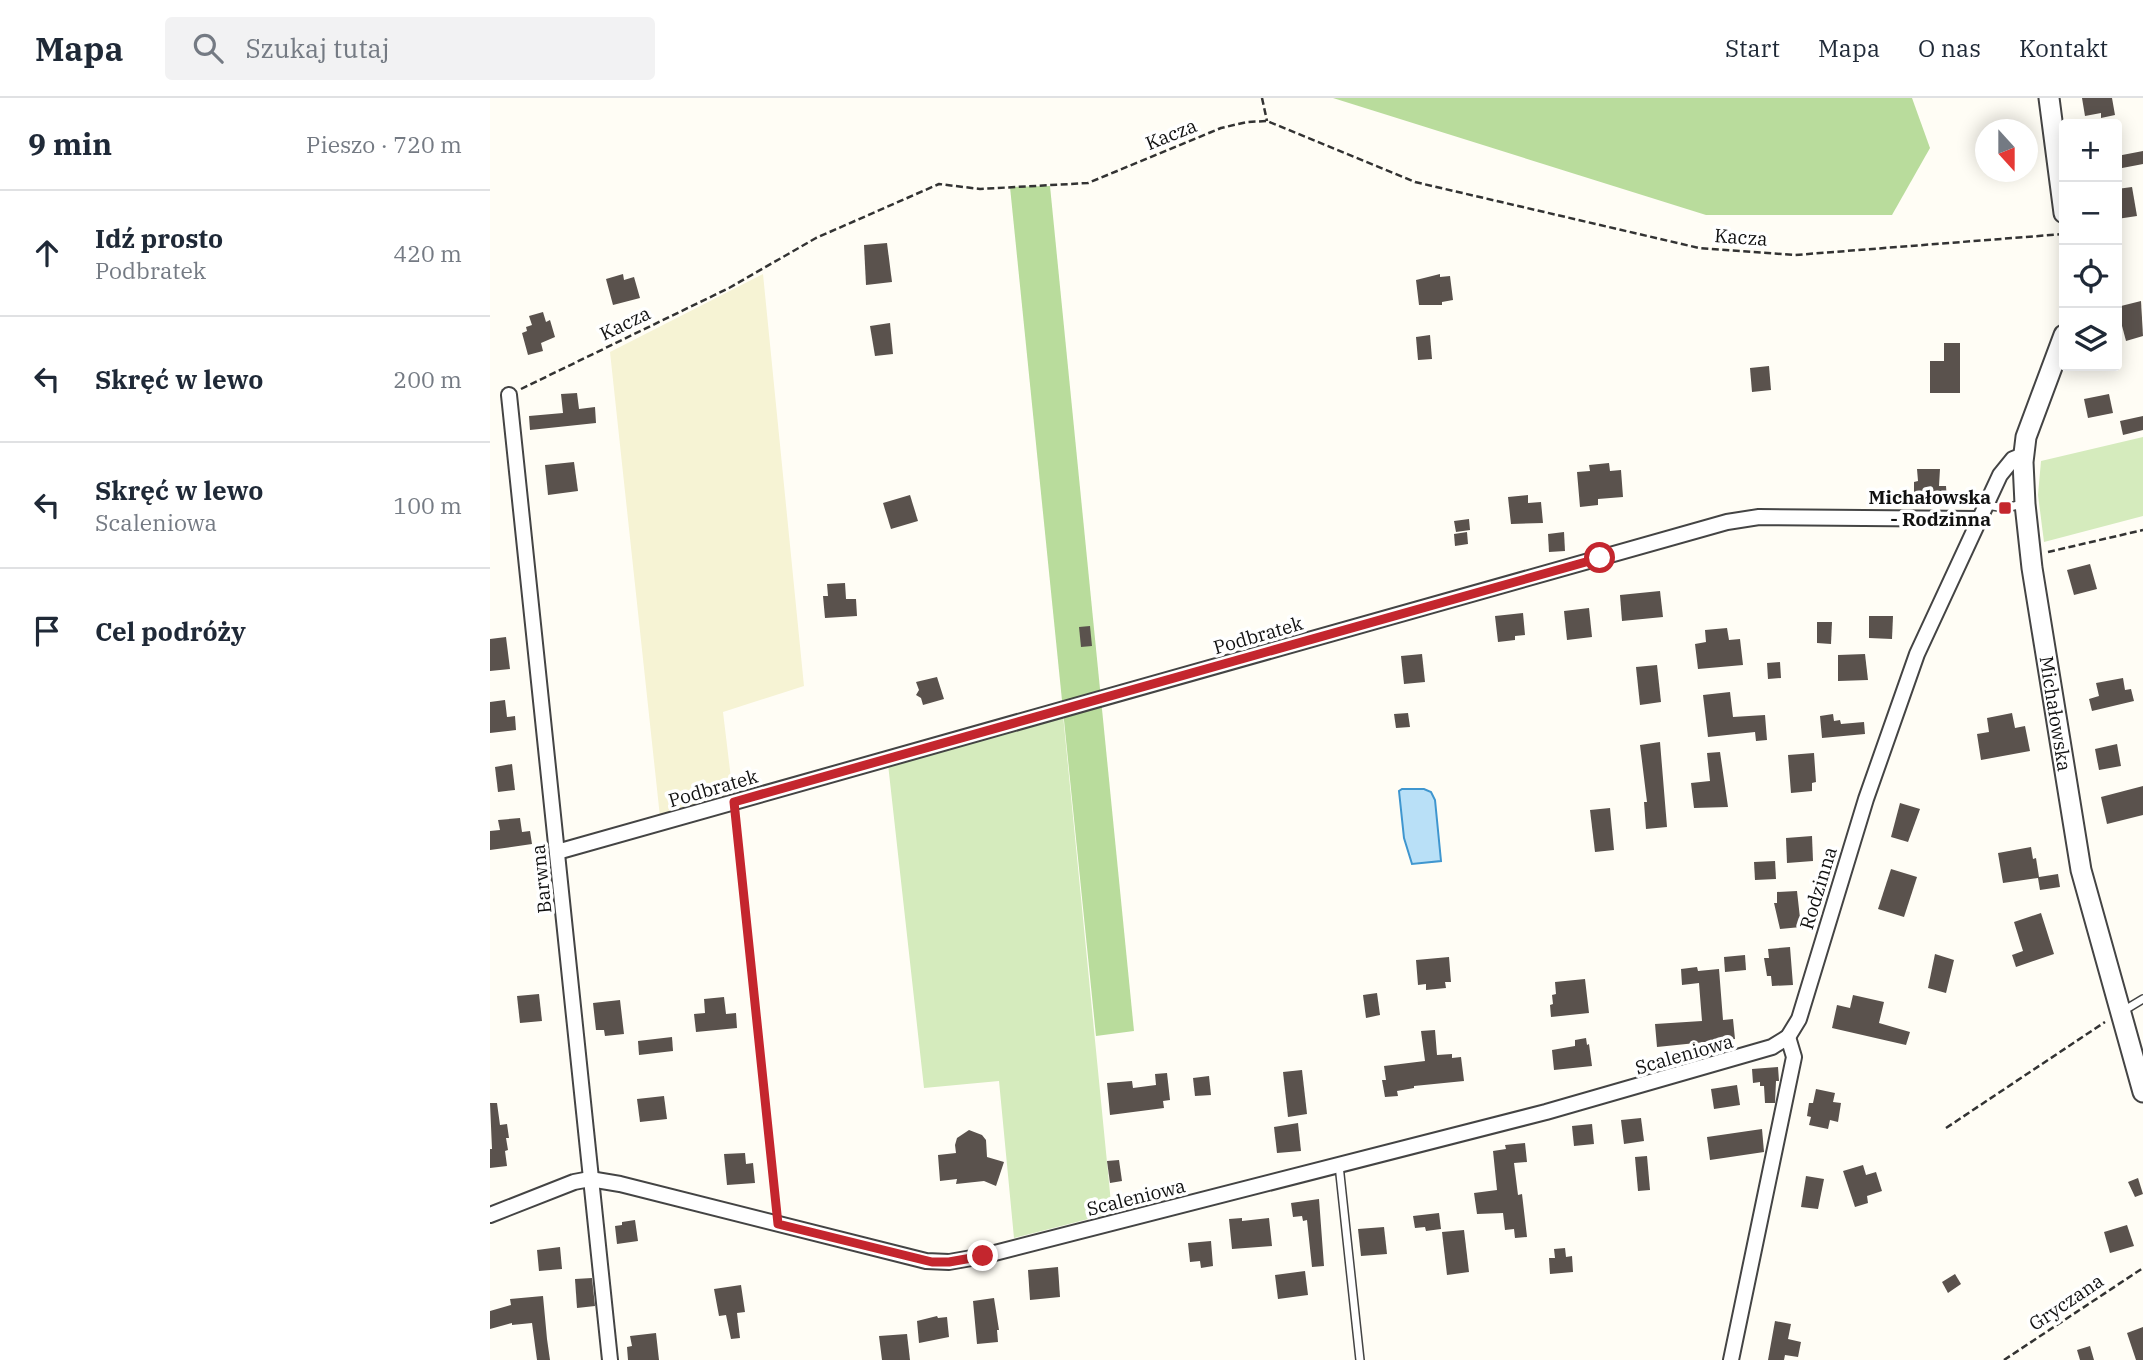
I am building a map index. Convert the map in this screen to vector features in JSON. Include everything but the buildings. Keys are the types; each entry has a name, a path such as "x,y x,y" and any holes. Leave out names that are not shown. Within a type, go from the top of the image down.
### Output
{"street":[{"path":"2049,98 2060,182"},
{"name":"Michałowska","path":"2059,348 2026,437 2023,455 2025,504 2081,870 2143,1092"},
{"name":"Barwna","path":"509,395 610,1360"},
{"name":"Rodzinna","path":"1788,1037 1799,1019 1866,799 1917,654 2000,475 2013,459 2023,455"},
{"name":"Podbratek","path":"557,852 1727,522 1759,517 1982,512"},
{"path":"1731,1360 1794,1057 1788,1037"},
{"name":"Scaleniowa","path":"490,1215 574,1182 590,1179 620,1184 926,1261 949,1262 983,1256 1546,1112 1747,1056 1772,1047 1788,1037"}],"lane":[{"path":"1982,512 2025,504"},
{"path":"2120,1013 2143,999"},
{"path":"1339,1165 1360,1360"}],"path":[{"path":"1262,98 1267,121"},
{"name":"Kacza","path":"509,395 729,288 816,238 939,184 980,189 1088,183 1221,128 1247,122 1267,121 1415,182 1699,248 1795,255 2059,234"},
{"path":"2031,556 2143,530"},
{"path":"734,802 778,1224"},
{"path":"1946,1128 2120,1013"},
{"name":"Gryczana","path":"2004,1360 2143,1268"}],"shaded area":[{"path":"763,274 804,686 723,712 733,795 660,817 610,352"}],"green space":[{"path":"1333,98 1912,98 1930,148 1892,215 1706,215"},
{"path":"1050,186 1134,1031 1096,1036 1010,187"},
{"path":"2143,437 2143,516 2044,542 2038,495 2041,461"},
{"path":"1063,715 1112,1213 1014,1238 999,1081 924,1088 888,764"}],"water":[{"path":"1424,789 1431,792 1435,800 1441,861 1412,864 1404,838 1399,791"}],"place":[{"name":"Michałowska - Rodzinna","path":"2005,508"}],"route":[{"path":"983,1256 932,1262 778,1224 734,802 1600,558"}]}
